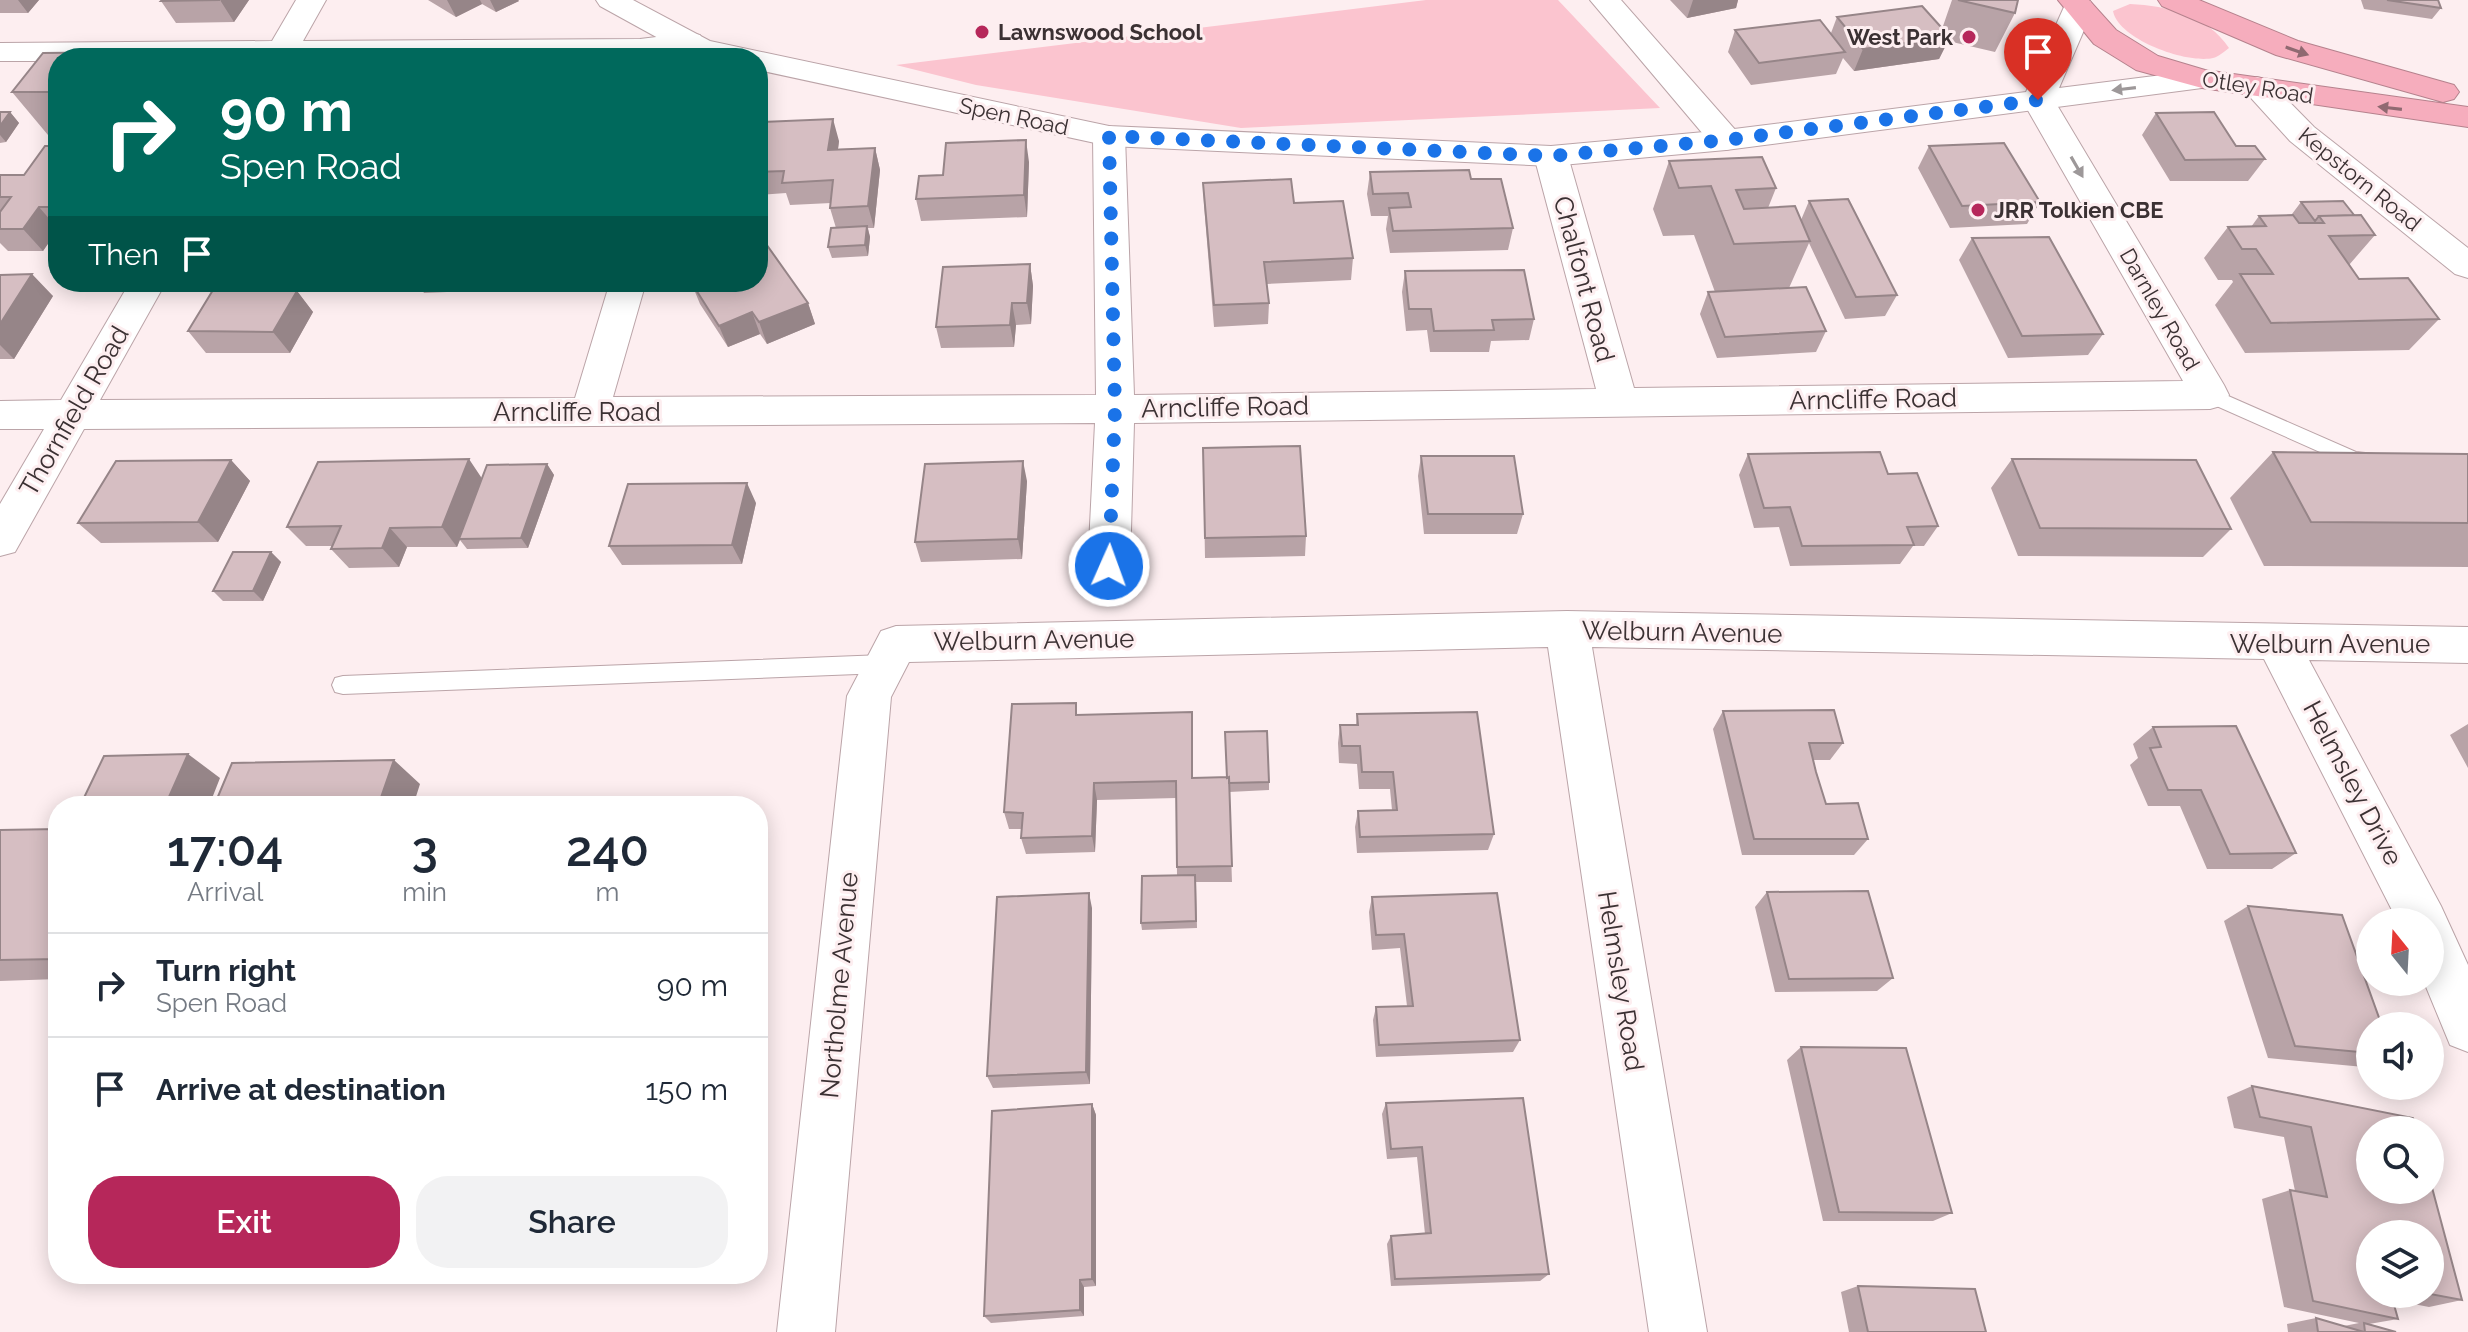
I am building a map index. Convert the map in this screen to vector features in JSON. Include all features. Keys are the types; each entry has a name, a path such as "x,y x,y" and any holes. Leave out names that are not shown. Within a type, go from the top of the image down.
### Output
{"highway":[{"name":"Otley Road","path":"2173,0 2314,57 2468,99"},
{"name":"Otley Road","path":"2083,2 2105,37 2147,63 2202,79 2468,117"},
{"path":"2251,34 2257,87"}],"street":[{"path":"283,48 311,0"},
{"path":"611,0 693,48"},
{"path":"1605,0 1726,140"},
{"path":"2038,100 2083,2"},
{"path":"0,52 48,52"},
{"name":"Spen Road","path":"768,63 1109,136 1551,156 1726,140 2202,79"},
{"name":"Kepstorn Road","path":"2257,87 2302,134 2468,266"},
{"name":"Darnley Road","path":"2038,100 2210,395"},
{"path":"1109,136 1115,409 1109,566"},
{"name":"Chalfont Road","path":"1551,156 1618,401"},
{"name":"Thornfield Road","path":"0,540 142,292"},
{"path":"590,412 625,292"},
{"name":"Arncliffe Road","path":"0,415 1115,409 2210,395"},
{"name":"Welburn Avenue","path":"890,654 1567,629 2279,645 2468,645"},
{"name":"Helmsley Road","path":"1567,629 1678,1332"},
{"name":"Helmsley Drive","path":"2279,645 2417,908"},
{"name":"Northolme Avenue","path":"806,1332 869,696 890,654"},
{"path":"2444,968 2468,1027"}],"lane":[{"path":"2210,395 2354,459 2385,459"},
{"path":"343,685 890,654"}],"shaded area":[{"path":"1426,0 1558,0 1660,108 1241,128 976,85 896,65"},
{"path":"2130,4 2186,14 2210,27 2229,48 2215,57 2201,59 2155,47 2127,31 2118,21 2113,11"}],"building":[{"path":"1958,0 2018,0 2015,13"},
{"path":"2387,0 2438,0 2441,8"},
{"path":"1922,6 1950,37 1863,49 1837,17"},
{"path":"1820,20 1845,52 1759,63 1735,30"},
{"path":"43,53 48,53 48,92 12,92"},
{"path":"0,112 10,112 0,126"},
{"path":"2214,112 2236,146 2255,146 2265,159 2185,160 2156,113"},
{"path":"833,119 828,150 875,148 868,206 830,208 833,180 782,183 784,171 768,172 768,122"},
{"path":"1026,140 1024,195 916,199 919,176 943,175 946,143"},
{"path":"2004,143 2040,202 1962,206 1929,146"},
{"path":"48,146 48,207 39,207 23,229 0,229 0,212 11,197 0,197 0,175 24,175"},
{"path":"1762,157 1776,188 1736,190 1744,209 1795,206 1810,241 1734,244 1711,186 1679,188 1669,161"},
{"path":"1469,170 1471,179 1501,179 1513,228 1393,231 1389,208 1411,207 1408,193 1373,194 1370,172"},
{"path":"1291,179 1294,203 1343,201 1353,258 1264,262 1269,303 1214,305 1203,183"},
{"path":"1848,199 1897,295 1856,297 1809,201"},
{"path":"2343,201 2354,215 2319,216 2315,221 2301,202"},
{"path":"2293,215 2299,223 2324,223 2319,216 2361,215 2375,235 2329,236 2359,279 2408,278 2439,319 2271,323 2240,274 2273,274 2256,249 2242,249 2228,227 2266,226 2259,216"},
{"path":"867,226 865,245 828,247 831,228"},
{"path":"2049,237 2103,334 2022,336 1972,238"},
{"path":"768,247 808,303 759,322 752,312 719,326 697,292 768,292"},
{"path":"1030,264 1027,303 1012,303 1010,325 936,327 943,267"},
{"path":"1524,270 1534,319 1492,320 1494,330 1434,331 1431,309 1409,309 1405,271"},
{"path":"32,274 0,324 0,275"},
{"path":"1806,287 1826,331 1725,337 1708,292"},
{"path":"212,292 296,292 273,332 188,331"},
{"path":"1300,446 1306,536 1205,538 1203,448"},
{"path":"1880,452 1888,474 1917,473 1938,526 1907,527 1914,545 1802,546 1790,507 1764,508 1748,454"},
{"path":"2273,452 2468,454 2468,523 2311,522"},
{"path":"1421,456 1514,456 1523,514 1428,514"},
{"path":"469,459 442,527 390,528 382,548 331,549 341,526 287,527 318,462"},
{"path":"2012,459 2196,460 2231,529 2040,528"},
{"path":"231,460 198,522 78,523 116,461"},
{"path":"1023,461 1018,539 915,542 925,464"},
{"path":"547,464 521,538 459,539 487,465"},
{"path":"747,483 732,545 609,546 628,484"},
{"path":"233,552 271,552 253,591 213,591"},
{"path":"1076,703 1076,715 1192,712 1192,778 1229,777 1232,866 1177,867 1176,781 1094,783 1092,836 1021,838 1023,813 1004,812 1012,704"},
{"path":"1834,710 1843,743 1809,743 1816,772 1826,804 1858,803 1868,839 1754,839 1723,711"},
{"path":"1477,712 1494,834 1360,837 1358,811 1397,810 1393,772 1362,772 1360,746 1342,746 1340,725 1358,725 1357,714"},
{"path":"2236,726 2296,853 2230,854 2201,790 2168,790 2150,748 2161,747 2153,727"},
{"path":"1267,731 1269,782 1229,783 1225,732"},
{"path":"188,754 169,796 85,796 104,756"},
{"path":"394,760 381,796 218,796 232,763"},
{"path":"48,829 48,959 0,960 0,830"},
{"path":"1195,875 1196,921 1141,923 1142,876"},
{"path":"1868,891 1893,978 1789,979 1767,892"},
{"path":"1089,893 1086,1072 987,1076 997,897"},
{"path":"1497,893 1520,1040 1379,1045 1376,1007 1413,1006 1404,934 1376,935 1372,897"},
{"path":"2248,906 2342,915 2356,954 2356,996 2371,996 2377,1012 2356,1012 2356,1052 2295,1046"},
{"path":"1801,1047 1906,1048 1952,1213 1839,1212"},
{"path":"2252,1086 2403,1116 2356,1116 2356,1204 2436,1204 2441,1220 2356,1220 2356,1308 2395,1308 2398,1319 2313,1301 2290,1190 2327,1197 2311,1127 2260,1117"},
{"path":"1523,1098 1549,1274 1395,1279 1391,1236 1431,1233 1422,1147 1391,1149 1386,1103"},
{"path":"1092,1104 1092,1279 1080,1280 1080,1310 984,1316 992,1111"},
{"path":"2444,1232 2462,1300 2444,1297"},
{"path":"1858,1286 1975,1289 1986,1332 1868,1332"},
{"path":"2316,1318 2364,1332 2318,1332"},
{"path":"2364,1323 2396,1332 2365,1332"}],"place":[{"name":"Lawnswood School","path":"982,32"},
{"name":"West Park","path":"1969,37"},
{"name":"JRR Tolkien CBE","path":"1978,210"}],"route":[{"path":"1109,566 1115,409 1109,136 1551,156 1726,140 2038,100"}]}
